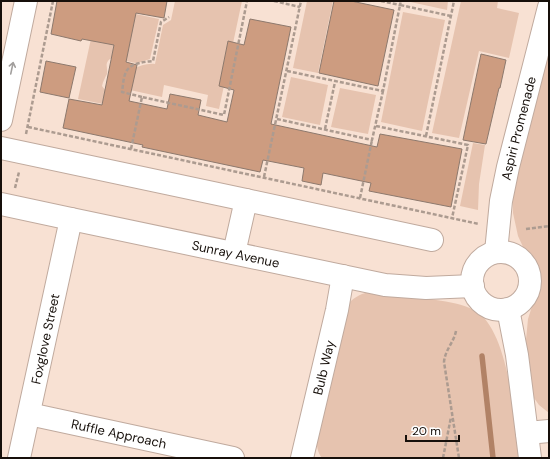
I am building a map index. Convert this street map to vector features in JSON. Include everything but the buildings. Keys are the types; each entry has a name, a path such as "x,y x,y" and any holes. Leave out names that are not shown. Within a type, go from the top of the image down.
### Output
{"street":[{"path":"1,120 26,1"},
{"name":"Aspiri Promenade","path":"496,252 501,201 508,167 549,7"},
{"path":"1,148 432,240"},
{"name":"Sunray Avenue","path":"8,196 71,219 385,285 426,288 472,286"},
{"path":"234,253 246,200"},
{"name":"Foxglove Street","path":"19,458 71,219"},
{"path":"496,252 514,254 527,267 530,275 528,293 520,303 508,309 498,310 489,308 476,295 472,286 472,277 480,260 496,252"},
{"name":"Bulb Way","path":"302,458 337,310 343,276"},
{"path":"508,309 517,355 530,458"},
{"name":"Ruffle Approach","path":"29,414 233,458"},
{"path":"527,433 549,431"}],"path":[{"path":"8,196 28,127 53,1"},
{"path":"169,18 161,22 152,61 136,64 130,67 126,72 122,92 224,114 247,1"},
{"path":"274,1 300,7"},
{"path":"264,178 301,1"},
{"path":"381,1 451,16"},
{"path":"360,198 401,1"},
{"path":"426,136 454,1"},
{"path":"287,71 383,91"},
{"path":"324,129 335,82"},
{"path":"131,149 142,97"},
{"path":"276,119 372,140"},
{"path":"376,126 468,145 452,218"},
{"path":"28,127 483,225"},
{"path":"526,229 549,226"},
{"path":"456,331 453,342 446,352 444,362 459,458"},
{"path":"443,458 452,415"}],"shaded area":[{"path":"175,1 242,1 219,109 206,106 208,95 164,85 162,97 130,90 133,69 146,64 155,64 163,25 171,20"},
{"path":"307,1 333,1 318,73 293,68"},
{"path":"406,1 448,1 447,10"},
{"path":"461,1 498,1 497,8 519,13 509,58 479,51 459,138 432,133"},
{"path":"98,6 159,19 150,59 135,63 114,58 110,59 107,64 107,74 102,86 105,90 124,97 130,101 134,110 78,99"},
{"path":"403,12 445,20 422,131 381,122"},
{"path":"549,42 549,413 539,405 534,398 532,390 526,340 528,319 534,300 537,277 533,263 518,236 513,213 513,193"},
{"path":"291,77 328,85 320,125 282,117"},
{"path":"340,88 376,95 368,134 331,127"},
{"path":"473,143 485,145 479,184 478,210 460,206"},
{"path":"369,292 419,297 465,306 474,310 486,320 503,355 512,400 520,458 322,458 320,456 316,438 346,306 356,297"}],"waterway":[{"path":"482,356 493,458"}]}
